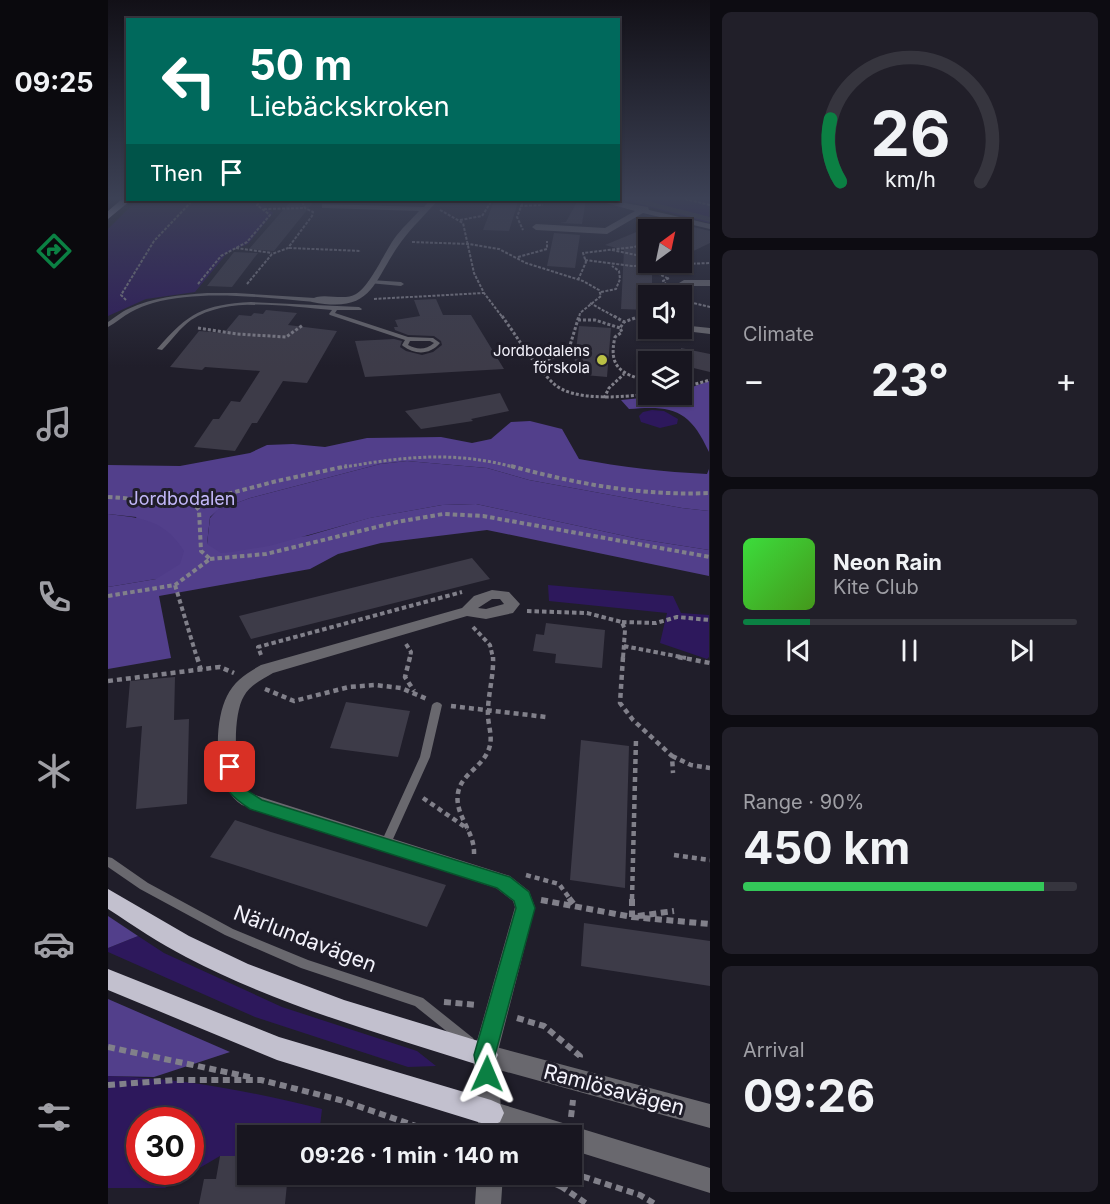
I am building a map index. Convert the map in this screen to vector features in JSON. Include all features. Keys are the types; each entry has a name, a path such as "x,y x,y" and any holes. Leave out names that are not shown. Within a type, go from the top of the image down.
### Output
{"highway":[{"path":"108,898 155,928 204,955 277,987 347,1013 485,1055"},
{"path":"108,979 278,1048 491,1124"}],"street":[{"path":"315,300 341,300 358,297 391,255"},
{"path":"684,283 710,283"},
{"path":"692,329 710,331"},
{"path":"491,1124 485,1055 525,908 522,897 504,882 290,817 256,804 237,792 232,781 228,715 235,696 248,680 267,669 464,612 478,598 494,594 504,595 512,604 508,610"},
{"name":"Ramlösavägen","path":"485,1055 710,1116"},
{"path":"582,1141 710,1181"},
{"path":"489,1204 490,1185"}],"lane":[{"path":"371,282 401,284"},
{"path":"108,325 138,307 187,297 238,296 315,300"},
{"path":"341,300 332,314 408,339 431,339 437,343 434,348 425,351 410,349 405,345 408,339"},
{"path":"160,349 190,318 203,312 232,305 359,309"},
{"path":"385,845 412,790 425,757 437,705"},
{"name":"Närlundavägen","path":"108,861 144,886 230,932 305,964 419,1002 485,1055"}],"path":[{"path":"138,307 123,299 121,295 145,255"},
{"path":"187,297 216,261 225,255"},
{"path":"238,296 273,255"},
{"path":"470,255 474,273 484,293 555,385 604,398 638,395"},
{"path":"514,255 538,268 578,280 601,292 616,289 620,279 619,271 612,265"},
{"path":"518,257 527,255"},
{"path":"578,280 585,260 584,255"},
{"path":"585,260 638,267"},
{"path":"692,264 710,262"},
{"path":"658,273 684,283"},
{"path":"538,363 568,352 580,313 601,296 601,292"},
{"path":"365,299 484,293"},
{"path":"590,303 624,322 638,324"},
{"path":"692,303 710,307"},
{"path":"578,320 595,320 620,328"},
{"path":"624,322 620,328 622,332 615,337 613,342 614,363 621,373 638,378"},
{"path":"182,327 286,337 303,325"},
{"path":"220,326 222,330"},
{"path":"528,351 562,354"},
{"path":"604,398 609,388 625,374"},
{"path":"634,377 638,375"},
{"path":"692,385 710,380"},
{"path":"108,497 193,503 258,484 316,471 409,456 456,456 500,462 543,475 587,484 678,495 710,493"},
{"path":"193,503 199,510 202,532 201,551 210,559"},
{"path":"108,596 176,585 210,559 266,554 397,522 443,514 503,519 710,557"},
{"path":"176,585 201,670"},
{"path":"267,669 258,647 471,589"},
{"path":"508,610 578,612 610,616 622,622 656,623 677,617 710,620"},
{"path":"464,612 492,651 488,752 477,766 462,778 457,798 460,812 476,843 472,860"},
{"path":"622,622 625,630 620,704 633,720 672,756 691,765 710,768"},
{"path":"397,631 411,652 405,677 414,692"},
{"path":"624,645 710,663"},
{"path":"108,681 220,667 290,701 301,701 365,684 398,687 414,692 437,705 546,717"},
{"path":"632,917 636,739"},
{"path":"672,756 673,773"},
{"path":"412,790 471,831"},
{"path":"674,855 710,860"},
{"path":"522,897 632,917 710,924"},
{"path":"632,917 674,911"},
{"path":"419,1002 470,1003 497,1011"},
{"path":"108,1047 261,1080 340,1100 413,1125"},
{"path":"108,1085 176,1080 261,1080"},
{"path":"582,1176 640,1195 656,1204"},
{"path":"558,1185 586,1204"}],"shaded area":[{"path":"108,255 225,255 195,292 146,299 108,316"},
{"path":"664,411 678,419 677,424 660,428 641,422 639,416 643,412"},
{"path":"407,461 487,468 529,480 709,511 709,550 639,539 476,504 442,505 370,518 269,546 232,552 221,553 207,544 210,518 217,510 250,498 380,464"},
{"path":"108,514 142,519 161,527 177,541 184,551 180,564 156,579 108,587"},
{"path":"548,585 673,596 681,613 709,615 709,657 707,659 660,643 667,613 549,601"},
{"path":"138,936 164,953 282,1007 417,1051 436,1066 408,1067 255,1017 108,952 108,948"},
{"path":"108,1076 163,1079 216,1086 322,1109 320,1125 237,1125 237,1156 220,1156 204,1165 204,1107 126,1107 126,1185 170,1185 165,1188 108,1188"}],"green space":[{"path":"709,381 709,452 695,427 678,413 657,408 629,409 621,400 638,398 638,405 692,405 692,387"},
{"name":"Jordbodalen","path":"530,421 562,429 579,459 675,472 707,474 709,469 709,511 529,480 487,468 407,461 380,464 250,498 218,510 210,517 207,544 307,536 369,518 442,505 476,504 639,539 709,550 709,576 487,530 381,543 338,554 310,569 159,596 171,658 108,669 108,587 156,579 136,517 108,514 108,465 180,466 250,453 267,445 293,444 325,447 367,438 441,437 472,443 491,439 511,422"},
{"path":"108,916 138,936 108,948"},
{"path":"108,999 230,1052 154,1077 108,1076"}],"building":[{"path":"231,255 256,255 232,287 207,286"},
{"path":"549,255 577,255 575,268 547,266"},
{"path":"624,255 638,255 638,273 652,273 652,285 638,285 638,310 621,309"},
{"path":"436,299 443,315 471,315 504,369 365,377 355,341 394,339 402,341 400,347 406,351 422,355 433,352 442,345 441,341 434,336 408,335 395,330 394,327 398,327 395,320 420,316 414,300"},
{"path":"266,310 297,313 288,325 337,331 307,383 283,381 257,423 252,423 235,451 194,447 213,419 219,419 231,401 240,402 260,371 170,367 199,331 224,333 239,315 263,314"},
{"path":"579,326 611,328 607,377 573,374"},
{"path":"681,348 710,354 710,372 692,368 692,351 681,351"},
{"path":"500,393 509,411 471,419 473,421 421,429 405,411"},
{"path":"472,558 490,579 251,639 239,616"},
{"path":"546,623 605,630 602,668 555,663 556,654 533,651 536,634 544,635"},
{"path":"175,677 174,720 189,719 187,804 136,809 142,726 126,728 130,681"},
{"path":"346,702 410,711 398,757 330,748"},
{"path":"581,740 629,746 625,888 570,880"},
{"path":"235,820 446,885 427,927 210,857"},
{"path":"584,923 710,941 710,986 581,966"},
{"path":"220,1156 237,1156 237,1185 287,1185 285,1204 199,1204 204,1179 216,1179"}],"place":[{"name":"Jordbodalens förskola","path":"602,360"}],"route":[{"path":"230,767 232,781 237,792 256,804 290,817 504,882 522,897 525,908 485,1055 487,1074"}]}
